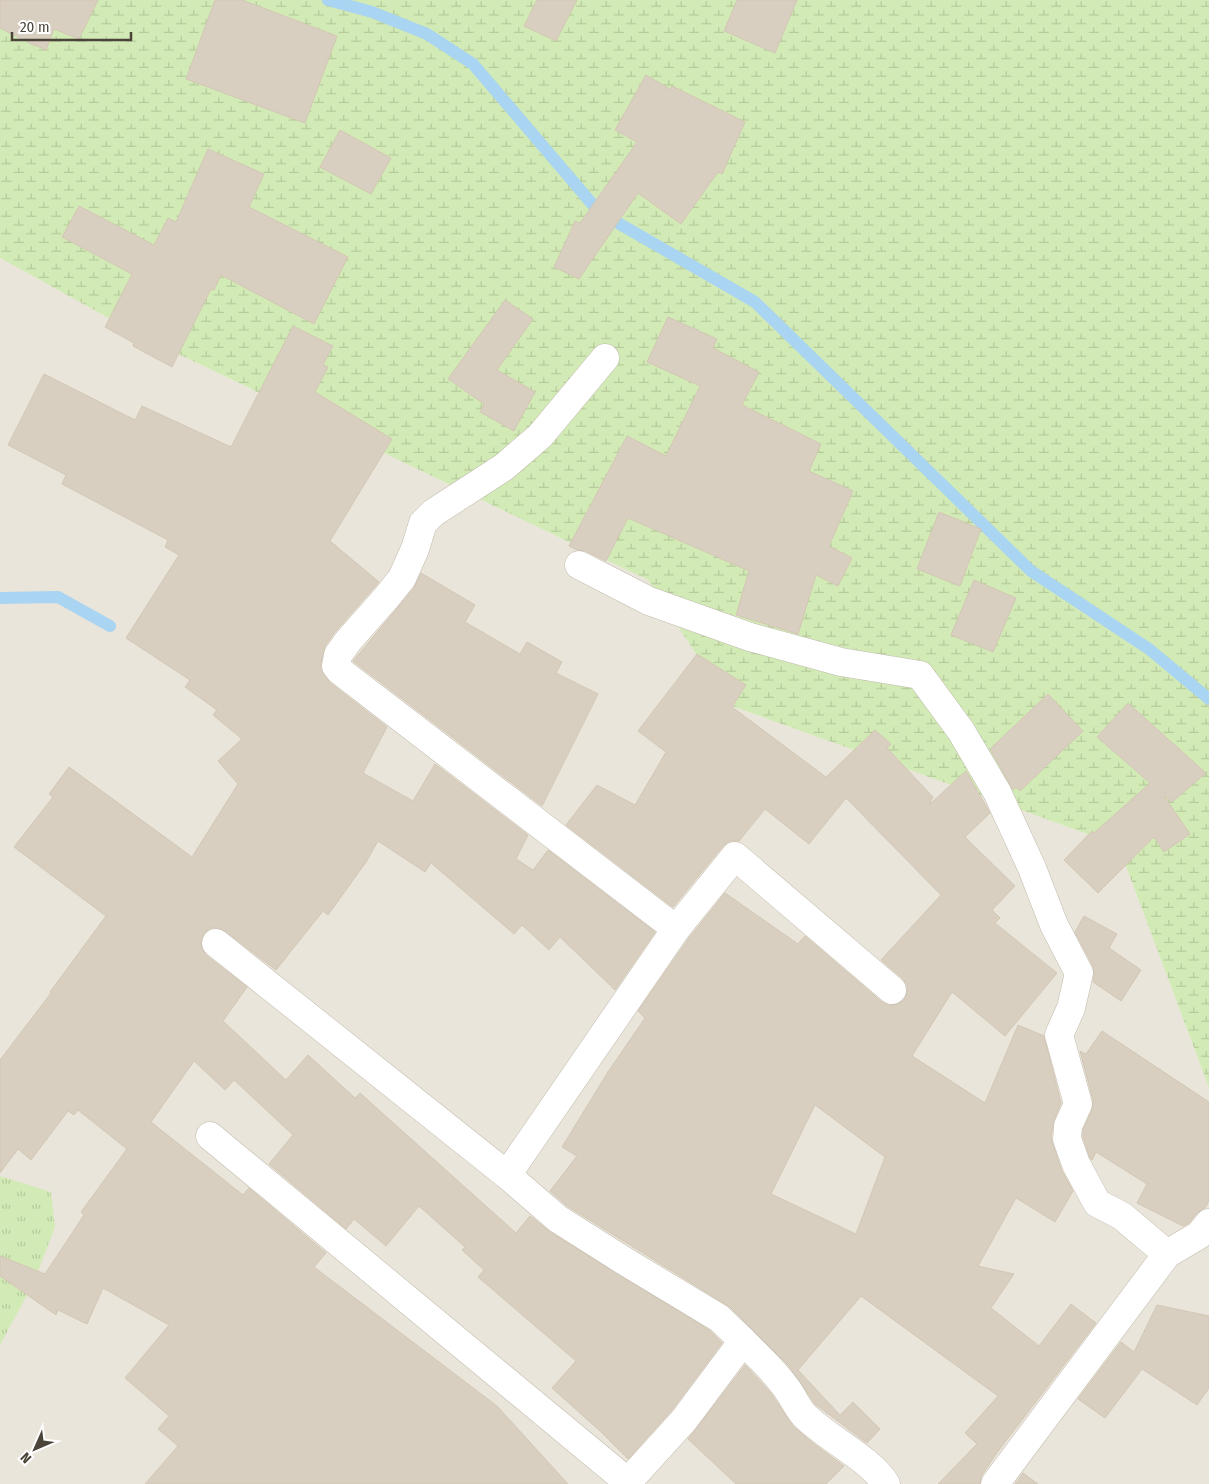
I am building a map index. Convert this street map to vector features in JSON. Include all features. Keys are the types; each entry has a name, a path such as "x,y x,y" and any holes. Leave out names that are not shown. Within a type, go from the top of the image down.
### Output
{"street":[{"path":"605,358 540,436 504,467 433,513 423,523 415,549 402,578 348,640 338,655 336,666 340,671 676,929"},
{"path":"579,565 649,601 750,637 841,662 920,675 961,731 997,792 1032,868 1054,925 1079,973 1071,1008 1059,1035 1078,1104 1068,1126 1067,1138 1076,1164 1097,1203 1122,1216 1167,1254"},
{"path":"508,1175 676,929 735,856 892,990"},
{"path":"216,943 508,1175 558,1219 719,1318 787,1388 802,1414 861,1459 886,1484"},
{"path":"210,1136 627,1483 684,1420 743,1341"},
{"path":"995,1484 1167,1254 1199,1236 1209,1223"}],"shaded area":[{"path":"0,258 143,337 648,580 729,705 1118,845 1209,1088 1209,1484 0,1484"}],"green space":[{"path":"0,0 1209,0 1209,1088 1118,845 729,705 648,580 143,337 0,258"},
{"path":"0,1176 51,1192 55,1227 33,1284 0,1345"}],"building":[{"path":"0,0 98,0 79,39 54,29 46,50 0,28"},
{"path":"215,0 242,0 337,36 305,123 186,79"},
{"path":"537,0 577,0 556,41 524,26"},
{"path":"737,0 797,0 775,53 724,31"},
{"path":"646,75 670,89 672,86 745,122 722,174 718,172 681,224 638,193 579,279 554,267 575,221 580,223 637,142 615,130"},
{"path":"340,130 391,158 371,194 320,167"},
{"path":"208,149 264,174 249,207 348,257 314,324 221,275 214,290 211,289 172,367 133,346 134,343 105,327 132,274 62,237 79,206 154,245 168,218 176,222"},
{"path":"505,300 533,319 497,370 535,392 514,431 480,412 484,404 448,379"},
{"path":"668,317 717,339 713,348 759,372 742,405 821,444 809,471 853,491 829,546 852,558 838,586 816,575 798,634 736,615 749,571 628,518 606,561 586,551 577,550 569,546 627,436 666,456 700,386 647,362"},
{"path":"293,326 333,346 323,365 328,367 315,392 392,439 330,541 379,582 335,632 325,646 321,663 321,670 330,683 387,727 363,773 413,801 435,764 528,835 516,859 533,870 548,850 655,932 615,990 560,937 549,950 522,925 514,934 431,863 425,872 378,841 366,862 328,915 323,911 276,970 225,931 211,928 204,933 201,941 202,949 206,955 247,987 223,1021 286,1080 308,1055 355,1098 360,1093 516,1233 530,1216 550,1232 709,1330 722,1343 672,1410 628,1459 552,1388 576,1361 478,1277 484,1270 462,1250 465,1247 419,1206 386,1246 354,1219 346,1229 269,1164 293,1135 234,1080 225,1090 194,1061 151,1122 243,1195 249,1188 326,1253 314,1267 497,1406 568,1484 145,1484 178,1446 158,1429 169,1416 125,1378 169,1325 103,1288 87,1324 58,1310 56,1315 0,1276 0,1256 45,1274 84,1215 81,1212 127,1149 78,1110 74,1115 68,1111 31,1160 18,1149 0,1173 0,1060 106,916 14,847 53,797 49,794 69,767 192,857 238,784 218,761 242,739 213,715 217,710 185,687 190,680 126,638 179,555 165,547 168,540 62,484 66,475 8,445 44,374 135,420 142,406 231,447"},
{"path":"939,512 981,529 960,586 917,569"},
{"path":"421,573 475,605 465,622 520,654 527,642 562,662 556,673 598,694 542,806 353,661 414,588"},
{"path":"974,580 1016,598 993,652 951,635"},
{"path":"697,654 746,685 732,707 826,777 875,730 891,744 887,748 933,797 929,805 966,771 990,813 965,837 1015,886 992,910 1000,918 995,923 1057,973 1005,1036 952,992 912,1056 985,1103 1018,1025 1044,1036 1061,1103 1054,1120 1051,1138 1061,1169 1073,1191 1055,1222 1016,1198 978,1266 1014,1274 991,1308 1039,1346 1071,1304 1096,1323 996,1454 982,1475 980,1484 938,1484 977,1444 965,1433 998,1396 861,1296 798,1370 840,1415 853,1402 880,1429 867,1443 815,1404 789,1366 730,1307 567,1206 550,1191 577,1156 562,1147 608,1072 645,1018 638,1011 689,938 725,893 798,944 805,936 882,1002 890,1005 898,1004 904,1000 907,993 907,985 902,978 881,960 941,895 846,798 809,844 765,809 739,841 730,841 723,846 673,907 566,825 597,785 635,805 666,752 638,731","holes":["815,1105 885,1157 856,1234 771,1194"]},
{"path":"1048,694 1083,731 1020,791 1016,787 1013,790 990,749"},
{"path":"1128,703 1206,773 1172,802 1164,796 1190,834 1164,852 1154,837 1098,893 1064,860 1092,831 1094,833 1150,783 1097,737"},
{"path":"1084,916 1117,934 1109,948 1141,970 1121,1001 1093,982 1093,966 1075,932"},
{"path":"1102,1031 1209,1102 1209,1201 1205,1208 1183,1226 1137,1203 1147,1184 1096,1152 1092,1160 1090,1158 1083,1137 1083,1130 1092,1110 1093,1100 1080,1051 1086,1054"},
{"path":"1157,1305 1209,1316 1209,1388 1197,1405 1142,1369 1105,1418 1078,1399 1121,1342 1134,1352"},
{"path":"745,1365 770,1392 793,1426 844,1466 826,1484 736,1484 688,1439"},
{"path":"1023,1473 1038,1484 1015,1484"}],"waterway":[{"path":"328,0 372,12 427,34 473,64 599,212 755,302 1031,571 1149,649 1209,699"},
{"path":"0,598 58,597 110,626"}]}
